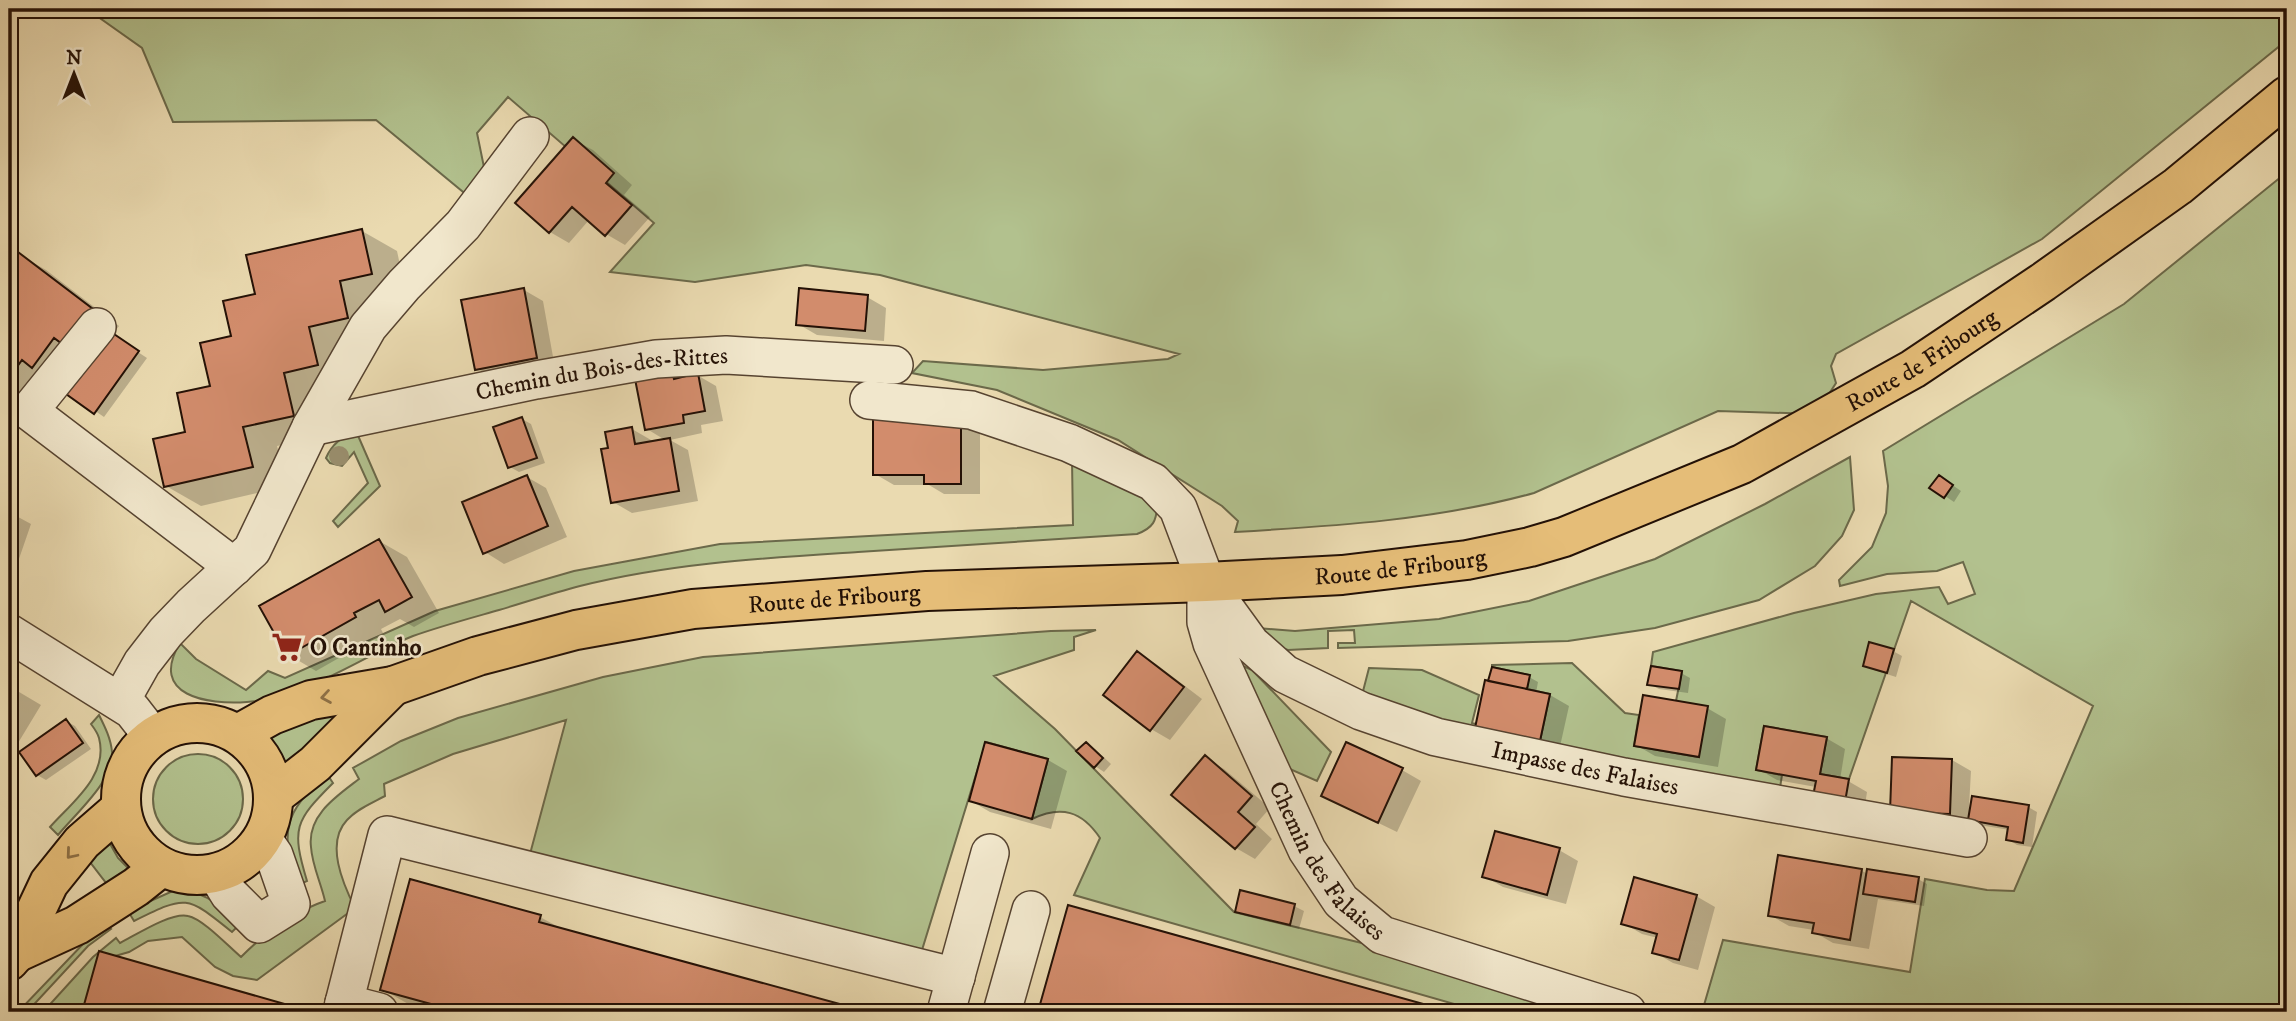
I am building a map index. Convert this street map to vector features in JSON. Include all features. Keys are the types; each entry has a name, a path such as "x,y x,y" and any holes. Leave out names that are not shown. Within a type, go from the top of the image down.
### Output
{"main road":[{"name":"Route de Fribourg","path":"237,734 272,715 312,700 393,686 478,656 576,630 693,609 927,591 1342,575 1467,560 1564,537 1742,464 1913,369 2178,186 2287,96"},
{"name":"Route de Fribourg","path":"274,796 316,764 393,686"},
{"path":"190,724 216,725 237,734 264,762 271,779 274,796 272,818 263,839 253,852 233,867 216,873 191,875 161,867 147,857 134,842 125,824 121,808 122,786 128,766 139,750 153,737 171,728 190,724"},
{"path":"12,957 49,883 82,842 121,808"},
{"path":"12,957 77,925 136,887 161,867"}],"street":[{"path":"120,702 142,663 166,632 252,550 312,427 368,327 404,285 463,225 530,136"},
{"path":"97,327 30,411 234,567"},
{"name":"Chemin du Bois-des-Rittes","path":"312,427 536,380 656,359 726,355 894,365"},
{"path":"869,400 971,410 1069,443 1153,482 1178,508 1206,582"},
{"name":"Impasse des Falaises","path":"1206,582 1251,645 1285,674 1361,711 1436,737 1624,777 1968,838"},
{"name":"Chemin des Falaises","path":"1206,582 1206,622 1212,643 1307,850 1341,901 1382,935 1627,1012"},
{"path":"9,633 132,710 153,737"},
{"path":"379,1012 343,1008 387,835 956,977"},
{"path":"216,873 229,894 259,924 290,904 274,855 263,839"},
{"path":"946,1012 990,853"},
{"path":"1002,1012 1031,910"}],"green space":[{"path":"87,9 2287,9 2287,40 2042,239 1836,354 1831,366 1836,383 1816,414 1718,411 1534,493 1460,510 1386,520 1235,532 1238,521 1222,506 1118,440 997,390 912,373 923,361 1043,370 1168,359 1179,354 880,275 806,265 695,282 610,272 654,223 508,97 477,133 485,172 468,196 376,120 173,122 142,48"},
{"path":"2287,172 2287,1012 1702,1012 1723,940 1910,972 1925,879 1987,890 2014,891 2093,706 1911,601 1849,779 1820,774 1827,737 1764,726 1756,770 1782,775 1779,794 1540,741 1550,694 1527,689 1529,675 1492,665 1572,663 1625,713 1639,715 1634,746 1698,757 1676,701 1682,671 1651,666 1653,652 1794,613 1876,594 1939,587 1948,604 1975,594 1963,562 1937,571 1887,574 1840,586 1839,580 1872,547 1886,513 1888,486 1883,451 2124,304"},
{"path":"356,431 380,486 338,527 333,521 368,483 354,452 342,466 330,463 326,458 338,441"},
{"path":"1850,457 1854,510 1842,536 1815,566 1759,600 1655,628 1568,641 1338,648 1338,643 1355,643 1354,630 1328,631 1328,648 1288,650 1269,644 1257,628 1295,631 1439,619 1529,601 1655,559 1765,504"},
{"path":"1072,460 1157,504 1153,523 1137,534 753,559 614,578 413,636 312,685 269,699 216,702 200,699 177,686 171,675 172,661 180,643 196,659 246,690 268,671 285,678 435,611 574,571 720,544 1073,525"},
{"path":"1096,630 1074,637 1074,650 994,676 1055,729 1234,912 1370,945 1584,1012 1482,1012 1074,895 1100,838 1086,822 1070,813 1052,812 1032,819 1048,759 986,742 922,950 530,854 566,720 453,754 384,784 385,796 351,816 337,840 341,876 355,908 257,980 233,976 215,967 182,937 148,941 129,952 101,960 86,1012 43,1012 93,957 116,938 120,943 172,917 188,916 208,927 241,957 280,924 325,901 313,860 311,836 325,807 359,779 353,768 401,741 458,718 603,677 703,657"},
{"path":"1232,661 1252,670 1331,752 1317,781 1283,766"},
{"path":"1369,668 1422,670 1479,695 1472,723 1476,724 1479,734 1361,699"},
{"path":"343,714 286,767 279,751 266,734 297,722"},
{"path":"99,715 110,742 111,763 101,785 58,835 50,827 86,788 99,765 99,738 91,724"},
{"path":"198,754 215,757 230,767 240,782 243,799 240,816 230,831 215,841 198,844 181,841 166,831 156,816 153,799 156,782 166,767 181,757"},
{"path":"327,774 333,783 311,807 300,826 299,849 307,881 296,886 288,850 289,824 301,800"},
{"path":"109,842 118,858 132,872 110,888 90,862"},
{"path":"175,890 203,896 241,923 232,932 205,911 186,903 176,903 134,921 128,911"},
{"path":"107,925 111,929 88,946 27,1012 18,1012 84,943"}],"building":[{"path":"573,137 614,173 606,183 632,205 605,236 572,207 549,233 515,203"},
{"path":"362,229 372,274 340,281 348,318 309,327 318,365 284,373 294,416 243,427 253,467 164,487 153,439 185,432 177,393 210,386 200,343 231,336 223,301 255,294 246,255"},
{"path":"18,252 93,309 65,346 54,338 32,368 22,360 9,378 9,264"},
{"path":"524,288 537,358 475,370 461,300"},
{"path":"799,288 868,295 865,331 796,325"},
{"path":"111,332 139,351 94,414 66,394"},
{"path":"672,371 674,379 698,373 705,411 683,415 684,423 645,430 635,379"},
{"path":"961,415 961,484 924,484 924,475 873,475 873,416"},
{"path":"522,417 537,458 508,468 493,427"},
{"path":"632,427 635,444 670,438 679,491 611,503 601,449 608,448 605,432"},
{"path":"527,475 548,526 483,554 462,502"},
{"path":"1939,475 1953,485 1944,498 1929,488"},
{"path":"379,539 412,597 385,612 379,600 354,613 356,617 287,656 259,606"},
{"path":"1869,642 1894,649 1887,673 1863,666"},
{"path":"1137,651 1184,687 1150,731 1103,695"},
{"path":"1651,666 1682,671 1679,689 1647,685"},
{"path":"1492,667 1530,675 1527,689 1488,681"},
{"path":"1485,680 1550,694 1540,741 1475,728"},
{"path":"1643,695 1708,706 1699,757 1634,746"},
{"path":"66,719 83,743 36,776 19,752"},
{"path":"1764,726 1827,737 1820,774 1849,779 1845,802 1813,796 1816,781 1756,770"},
{"path":"985,742 1048,759 1032,819 969,801"},
{"path":"1086,742 1103,758 1094,768 1076,751"},
{"path":"1346,742 1403,768 1378,823 1321,796"},
{"path":"1205,755 1252,796 1238,812 1255,827 1235,849 1171,795"},
{"path":"1892,757 1952,759 1950,814 1890,812"},
{"path":"1972,796 2029,805 2023,843 2006,840 2008,827 1968,820"},
{"path":"1495,831 1560,848 1547,895 1482,877"},
{"path":"1778,855 1862,869 1850,940 1812,933 1814,923 1768,916"},
{"path":"1867,869 1919,877 1915,902 1863,894"},
{"path":"1634,877 1697,895 1679,960 1652,953 1657,934 1621,924"},
{"path":"410,879 541,915 539,922 869,1012 460,1012 380,990"},
{"path":"1240,890 1295,904 1290,925 1235,912"},
{"path":"1068,905 1452,1012 1055,1012 1039,1008"},
{"path":"99,951 288,1005 286,1012 82,1012"}],"place":[{"name":"O Cantinho","path":"287,647"}]}
